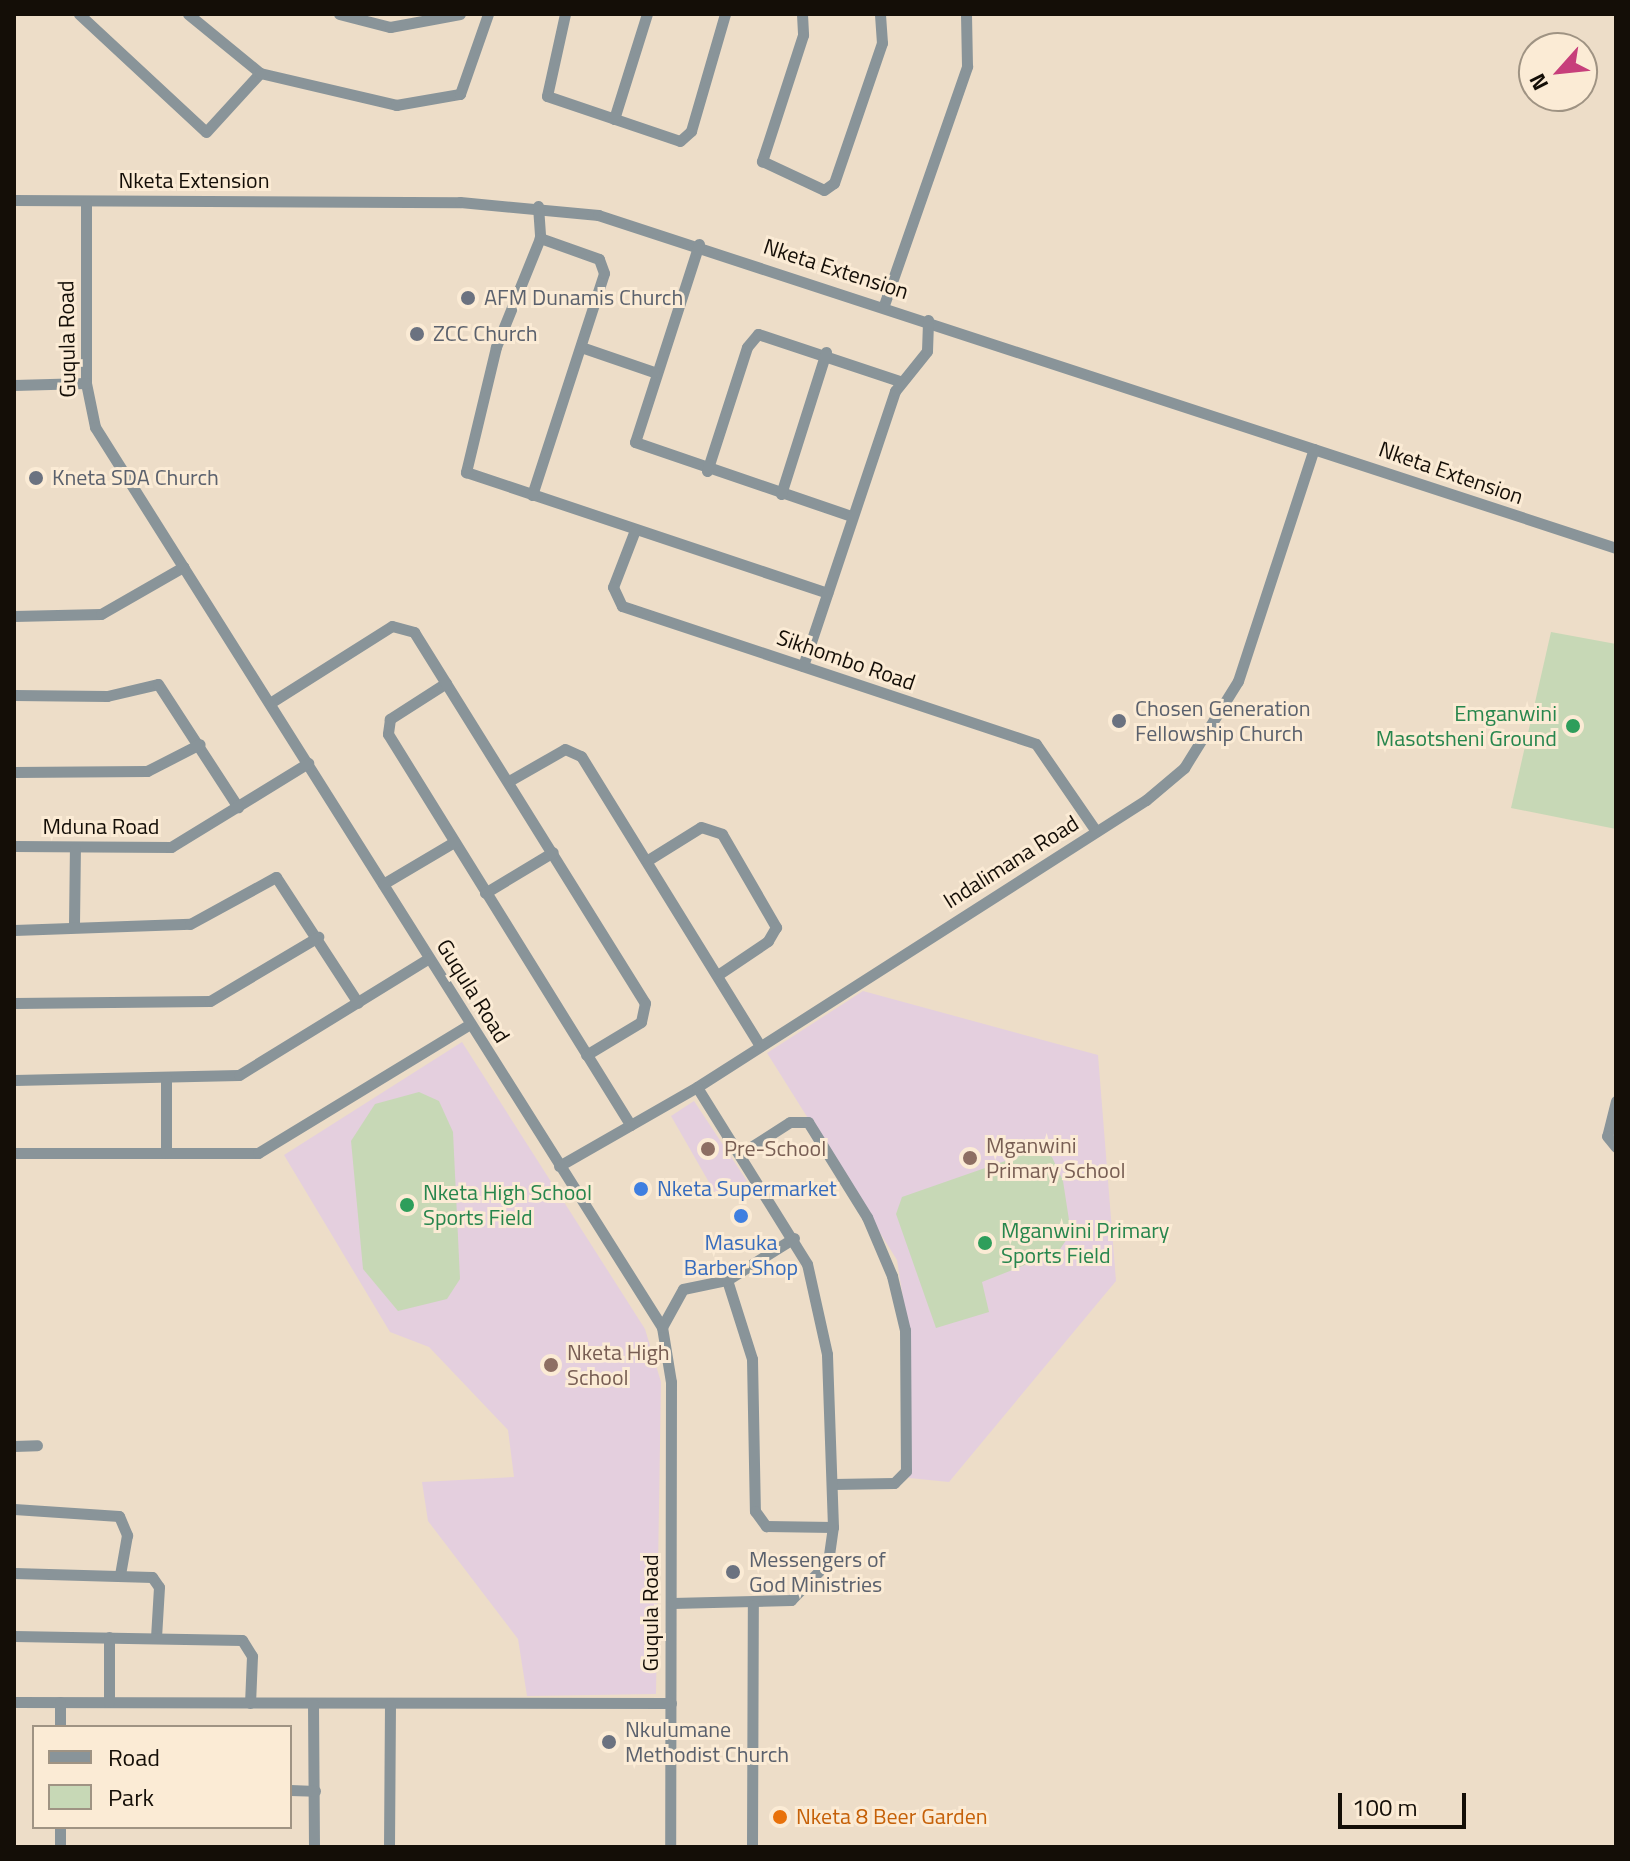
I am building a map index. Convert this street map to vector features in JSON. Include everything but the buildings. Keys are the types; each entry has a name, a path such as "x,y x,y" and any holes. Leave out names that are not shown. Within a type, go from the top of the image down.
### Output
{"street":[{"path":"79,14 206,132 260,73"},
{"path":"188,14 260,73 374,104 455,97 468,80 488,14"},
{"path":"199,24 209,14"},
{"path":"339,14 390,27 460,14"},
{"path":"565,14 545,93 614,119 686,138 725,14"},
{"path":"614,119 647,14"},
{"path":"802,14 803,35 762,161 824,190 834,183 882,43 880,14"},
{"path":"884,305 967,66 966,14"},
{"name":"Nketa Extension","path":"14,200 538,206 699,244 1616,548"},
{"name":"Guqula Road","path":"86,201 86,383 95,427 662,1327 671,1382 670,1847"},
{"path":"538,206 540,238 496,347 465,463 471,477 827,593"},
{"path":"532,495 581,347 603,263 540,238"},
{"path":"699,244 654,372 635,442 707,471 851,516"},
{"path":"905,312 925,333"},
{"path":"803,666 899,381 924,357 928,320"},
{"path":"707,471 752,338 765,333 826,352 899,381"},
{"path":"581,347 654,372"},
{"path":"781,494 826,352"},
{"path":"14,385 86,383"},
{"name":"Indalimana Road","path":"559,1166 697,1087 1096,831 1184,768 1227,703 1314,449"},
{"name":"Sikhombo Road","path":"635,530 613,587 617,602 1043,749 1096,831"},
{"path":"14,616 101,614 183,567"},
{"path":"270,703 397,625 414,632 645,1003 641,1022 586,1055"},
{"path":"14,695 107,696 154,682 200,744 238,807"},
{"path":"446,683 392,717 387,730 630,1125"},
{"path":"14,772 147,771 200,744"},
{"path":"509,781 573,749 648,860 760,1046"},
{"name":"Mduna Road","path":"14,846 162,849 308,763"},
{"path":"648,860 701,827 722,834 776,927 768,941 719,974"},
{"path":"383,884 454,842"},
{"path":"74,925 75,848"},
{"path":"485,893 553,852"},
{"path":"14,930 74,925 190,924 276,877 318,937 358,1003"},
{"path":"14,1003 210,1001 318,937"},
{"path":"14,1080 239,1075 429,958"},
{"path":"14,1153 268,1149 470,1024"},
{"path":"166,1077 166,1153"},
{"path":"672,1603 785,1603 801,1593 828,1562 833,1527 826,1340 794,1238 697,1087"},
{"path":"1616,1101 1607,1136 1616,1147"},
{"path":"740,1154 790,1122 808,1122 867,1217 892,1276 905,1330 906,1471 894,1483 833,1484"},
{"path":"662,1327 683,1289 727,1280 794,1238"},
{"path":"727,1280 752,1359 755,1511 766,1526 833,1527"},
{"path":"14,1446 37,1445"},
{"path":"14,1509 119,1516 127,1535 120,1574"},
{"path":"14,1573 148,1575 157,1583 156,1637"},
{"path":"752,1847 753,1605"},
{"path":"14,1636 156,1637 247,1643 250,1703"},
{"path":"109,1637 109,1702"},
{"path":"14,1702 671,1703"},
{"path":"60,1702 60,1725"},
{"path":"389,1847 390,1703"},
{"path":"313,1704 314,1847"},
{"path":"292,1790 315,1791"}],"shaded area":[{"name":"Mganwini Primary School","path":"863,991 1098,1055 1116,1281 949,1482 909,1478 908,1330 897,1260 767,1053"},
{"name":"Nketa High School","path":"462,1042 645,1329 661,1382 656,1694 527,1696 518,1639 428,1521 422,1482 514,1477 508,1430 429,1347 390,1332 284,1155"},
{"name":"Pre-School","path":"694,1101 747,1181 718,1198 671,1116"}],"green space":[{"name":"Emganwini Masotsheni Ground","path":"1551,632 1616,644 1616,829 1511,808"},
{"name":"Nketa High School Sports Field","path":"419,1092 439,1101 453,1132 460,1279 447,1299 398,1311 363,1269 351,1141 375,1104"},
{"name":"Mganwini Primary Sports Field","path":"1037,1150 1052,1157 1063,1181 1071,1233 1058,1252 982,1282 989,1312 936,1328 896,1214 902,1197"}],"place":[{"name":"AFM Dunamis Church","path":"468,298"},
{"name":"ZCC Church","path":"417,334"},
{"name":"Kneta SDA Church","path":"36,478"},
{"name":"Chosen Generation Fellowship Church","path":"1119,721"},
{"name":"Emganwini Masotsheni Ground","path":"1573,726"},
{"name":"Pre-School","path":"708,1149"},
{"name":"Mganwini Primary School","path":"970,1158"},
{"name":"Nketa Supermarket","path":"641,1189"},
{"name":"Nketa High School Sports Field","path":"407,1205"},
{"name":"Masuka Barber Shop","path":"741,1216"},
{"name":"Mganwini Primary Sports Field","path":"985,1243"},
{"name":"Nketa High School","path":"551,1365"},
{"name":"Messengers of God Ministries","path":"733,1572"},
{"name":"Nkulumane Methodist Church","path":"609,1742"},
{"name":"Nketa 8 Beer Garden","path":"780,1817"}]}
